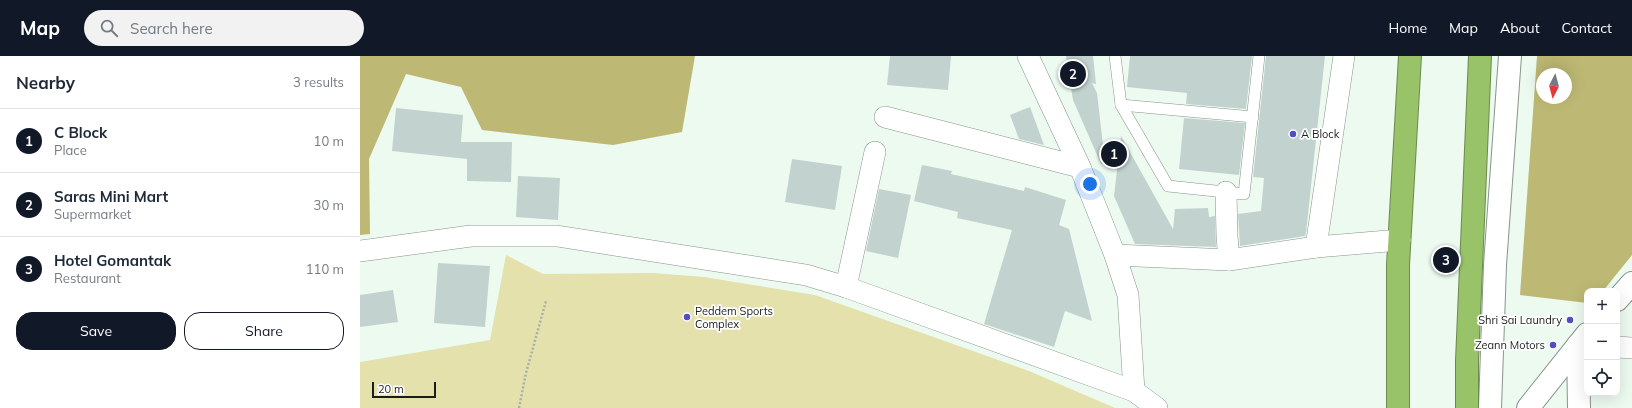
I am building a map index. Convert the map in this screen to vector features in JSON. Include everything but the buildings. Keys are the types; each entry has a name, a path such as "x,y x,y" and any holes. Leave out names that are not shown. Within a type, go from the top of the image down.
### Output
{"highway":[{"path":"1398,408 1400,240 1410,56"},
{"path":"1467,408 1467,361 1480,56"}],"street":[{"path":"1028,56 1080,167 1115,255 1128,295 1134,391"},
{"path":"1316,247 1344,56"},
{"path":"1490,408 1495,265 1510,56"},
{"path":"885,117 1080,167"},
{"path":"846,287 875,152"},
{"path":"1226,192 1229,260"},
{"path":"360,251 471,236 557,236 806,275 846,287 1134,391 1157,408"},
{"path":"1115,255 1229,260 1316,247 1400,240"},
{"path":"1620,297 1632,283"},
{"path":"1528,408 1584,341"},
{"path":"1579,408 1584,341"},
{"path":"1620,347 1632,348"}],"lane":[{"path":"1115,56 1121,104 1168,186 1244,194 1259,56"},
{"path":"1121,104 1253,117"}],"path":[{"path":"519,408 526,373 546,300"}],"shaded area":[{"path":"360,56 695,56 682,132 613,145 482,130 461,87 406,74 369,159 370,234 360,235"},
{"path":"1537,56 1632,56 1632,255 1605,288 1584,288 1584,303 1520,295 1536,70 1536,104 1572,104 1572,68 1536,68"},
{"name":"Peddem Sports Complex","path":"506,255 543,274 653,273 704,277 815,295 1029,371 1115,408 360,408 360,362 490,340"}],"place":[{"name":"Saras Mini Mart","path":"1073,74"},
{"name":"A Block","path":"1293,134"},
{"name":"C Block","path":"1114,154"},
{"name":"Hotel Gomantak","path":"1446,260"},
{"name":"Peddem Sports Complex","path":"687,317"},
{"name":"Shri Sai Laundry","path":"1570,320"},
{"name":"Zeann Motors","path":"1553,345"}]}
